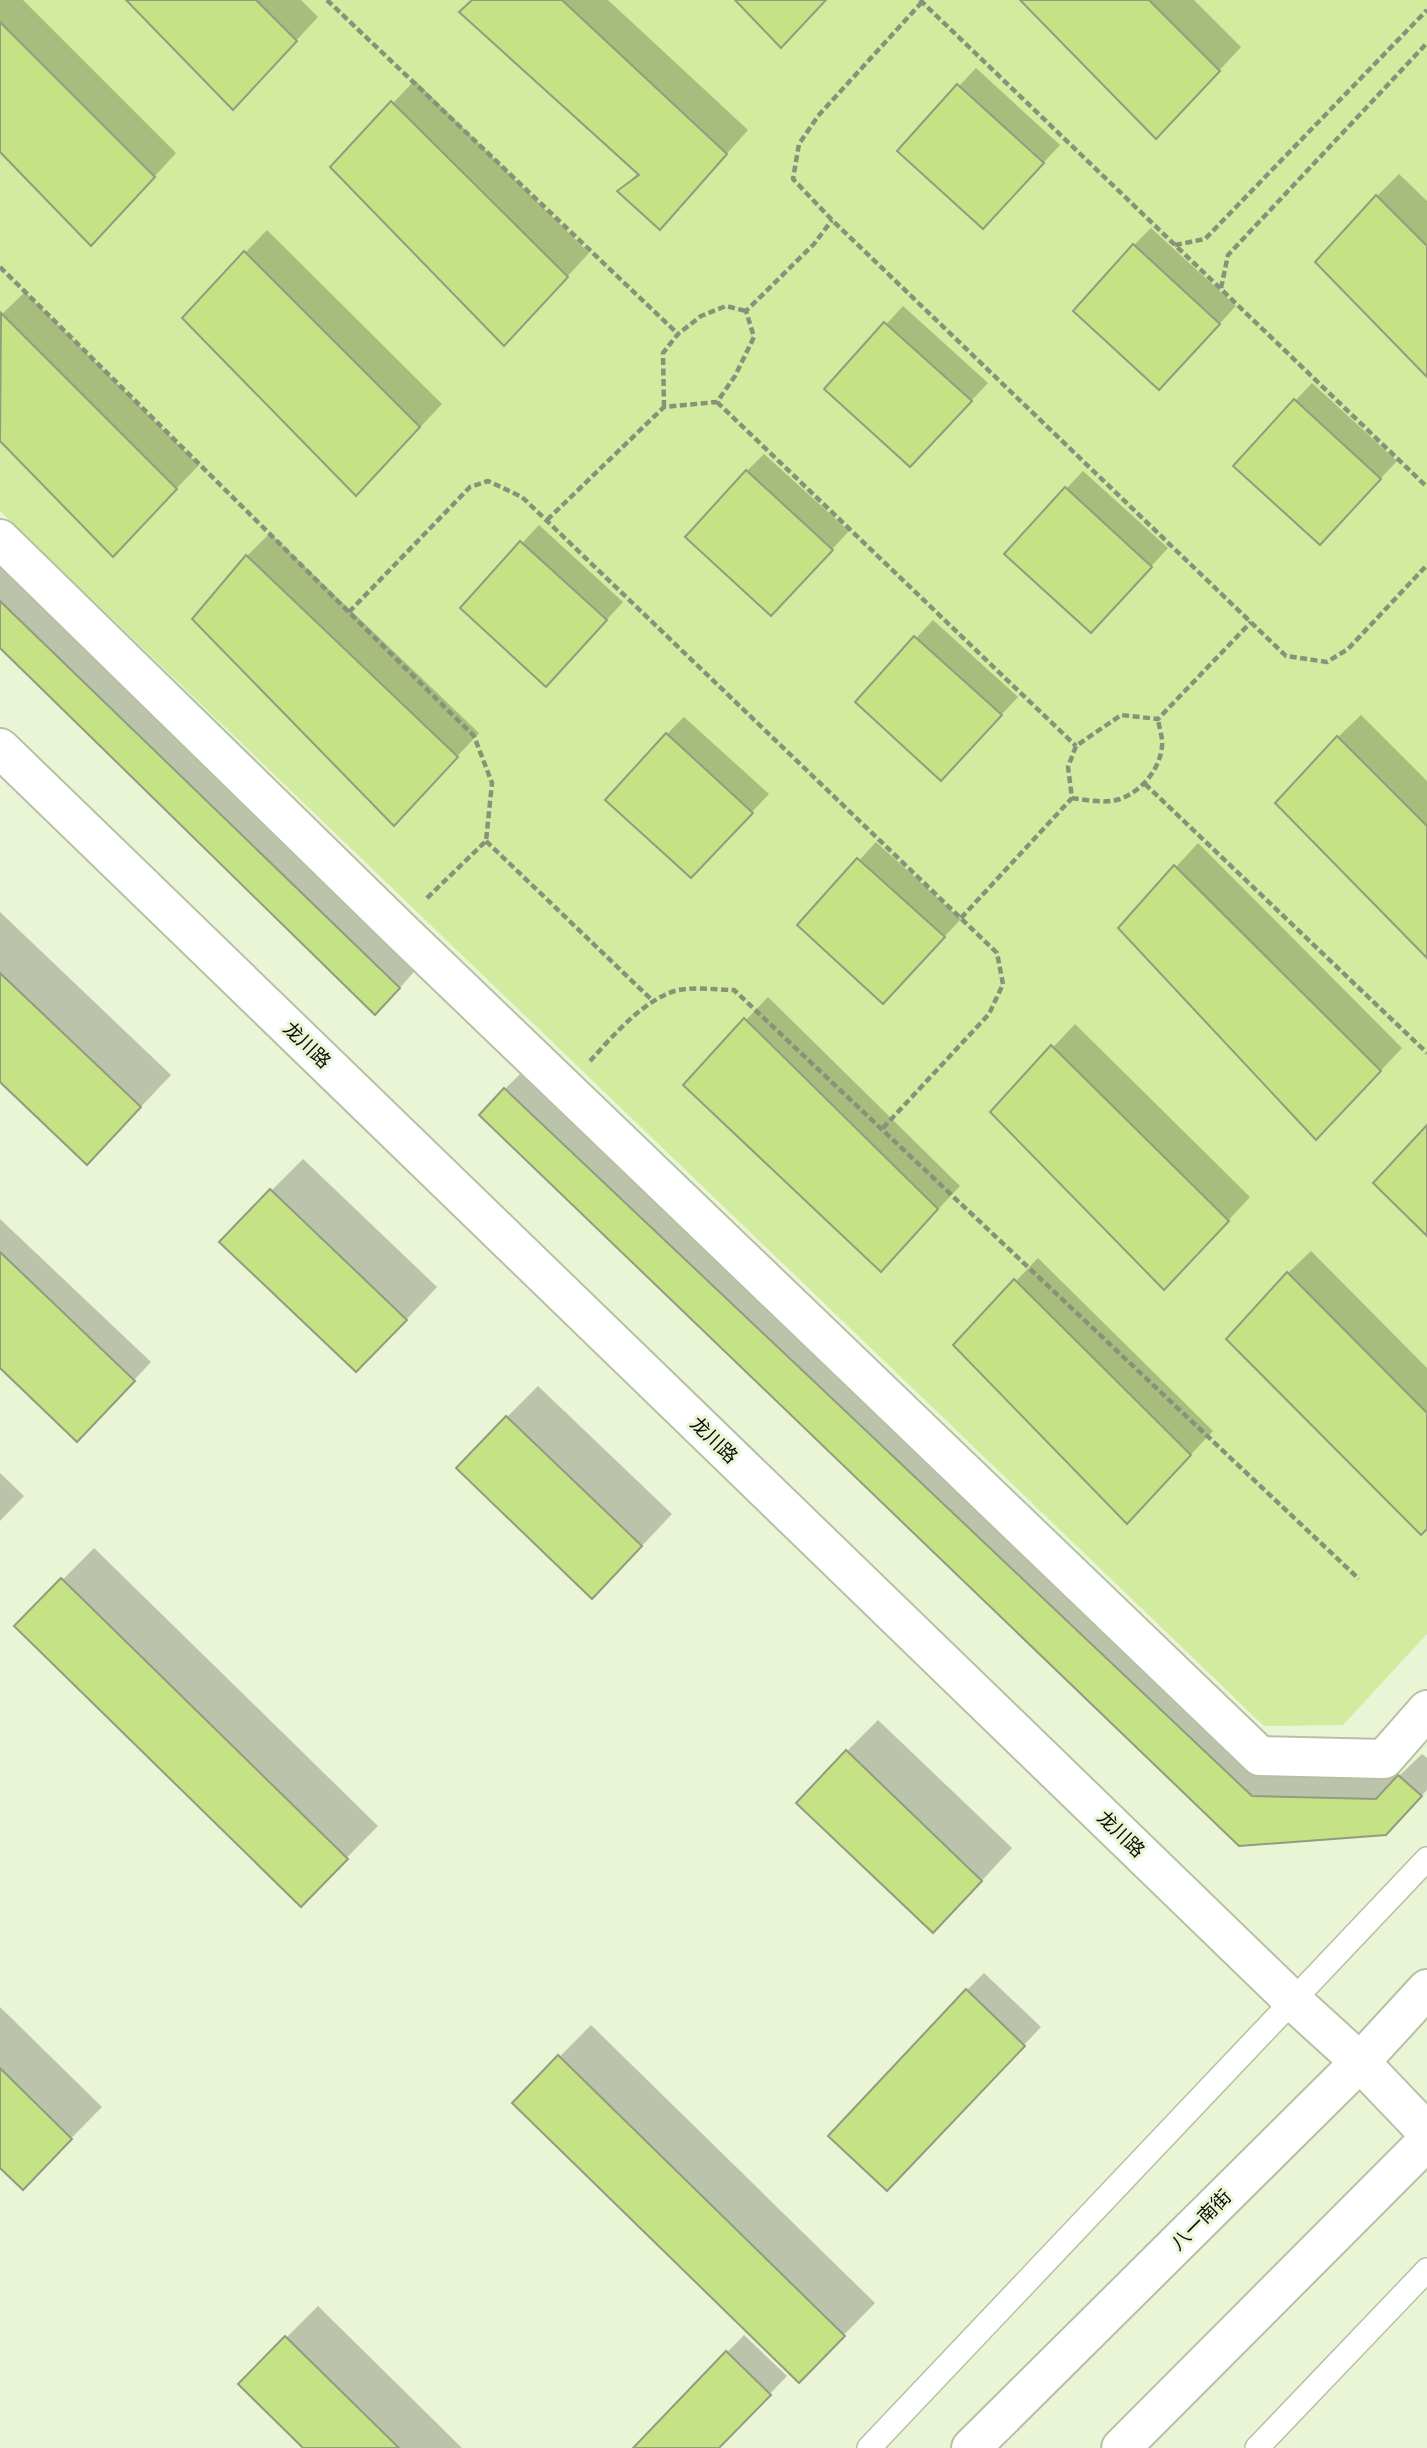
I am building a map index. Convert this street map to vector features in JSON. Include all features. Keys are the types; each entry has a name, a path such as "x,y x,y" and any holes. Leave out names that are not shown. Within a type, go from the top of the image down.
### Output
{"street":[{"path":"0,539 398,928 1260,1756 1384,1759 1427,1710"},
{"name":"龙川路","path":"0,748 1292,2000 1360,2062 1427,2133"},
{"name":"八一南街","path":"971,2448 1360,2062 1427,1989"},
{"path":"1121,2448 1427,2141"}],"lane":[{"path":"869,2448 1427,1859"},
{"path":"1257,2448 1427,2270"}],"path":[{"path":"327,0 678,334"},
{"path":"1427,486 921,1 818,116 799,144 793,180 1286,656 1327,662 1348,649 1427,565"},
{"path":"1175,245 1205,239 1427,10"},
{"path":"1221,289 1228,255 1427,43"},
{"path":"746,311 814,244 832,220"},
{"path":"0,267 474,736 492,783 485,841 398,928"},
{"path":"664,407 663,353 678,334 701,316 726,306 746,311"},
{"path":"547,520 664,407 717,402 735,376 754,337 746,311"},
{"path":"717,402 1076,746"},
{"path":"349,612 470,487 488,481 523,497 961,918 997,953 1003,984 989,1014 881,1129"},
{"path":"1158,719 1251,622"},
{"path":"1072,798 1068,767 1076,746 1121,715 1158,719"},
{"path":"1072,798 1099,802 1120,799 1145,784 1158,762 1163,744 1158,719"},
{"path":"1145,784 1427,1053"},
{"path":"961,918 1072,798"},
{"path":"485,841 654,1002"},
{"path":"566,1088 631,1017 669,992 697,989 734,990 1359,1579"}],"green space":[{"path":"0,0 1427,0 1427,1634 1343,1725 1264,1726 0,511"}],"building":[{"path":"126,0 256,0 297,41 233,110"},
{"path":"472,0 562,0 727,154 660,230 617,191 639,175 459,12"},
{"path":"735,0 826,0 781,48"},
{"path":"1020,0 1149,0 1220,71 1156,139"},
{"path":"0,22 155,177 91,246 0,152"},
{"path":"957,84 1044,163 983,229 897,151"},
{"path":"391,101 568,277 504,346 330,167"},
{"path":"1376,195 1427,246 1427,377 1315,262"},
{"path":"1133,244 1220,324 1159,390 1073,311"},
{"path":"244,251 420,427 356,496 182,318"},
{"path":"1,313 177,489 113,557 0,441"},
{"path":"884,322 972,401 910,467 824,389"},
{"path":"1294,399 1381,479 1320,545 1233,466"},
{"path":"746,470 833,550 771,616 685,537"},
{"path":"1065,487 1152,567 1091,633 1004,554"},
{"path":"520,541 607,620 546,687 460,608"},
{"path":"246,555 458,757 394,826 192,619"},
{"path":"0,601 400,988 375,1015 0,648"},
{"path":"914,636 1002,715 941,781 855,702"},
{"path":"666,733 753,813 691,878 605,800"},
{"path":"1337,736 1427,826 1427,958 1275,803"},
{"path":"857,858 945,937 883,1004 797,925"},
{"path":"1174,865 1381,1071 1316,1140 1118,928"},
{"path":"0,973 141,1107 87,1165 0,1082"},
{"path":"744,1018 938,1209 881,1272 683,1085"},
{"path":"1051,1045 1229,1221 1164,1290 990,1112"},
{"path":"504,1088 1252,1796 1376,1799 1398,1775 1422,1796 1386,1835 1239,1846 479,1115"},
{"path":"1427,1125 1427,1236 1373,1183"},
{"path":"270,1189 407,1320 356,1372 219,1242"},
{"path":"0,1252 135,1381 77,1442 0,1368"},
{"path":"1287,1272 1427,1413 1427,1529 1421,1535 1226,1339"},
{"path":"1014,1279 1191,1455 1127,1524 953,1345"},
{"path":"506,1416 642,1546 592,1599 456,1468"},
{"path":"61,1578 348,1859 301,1907 14,1626"},
{"path":"846,1750 982,1881 933,1933 796,1803"},
{"path":"966,1989 1025,2046 887,2191 828,2136"},
{"path":"558,2055 845,2336 799,2383 512,2103"},
{"path":"0,2068 72,2139 23,2190 0,2168"},
{"path":"285,2336 399,2448 303,2448 238,2384"},
{"path":"726,2351 771,2395 719,2448 633,2448"}]}
